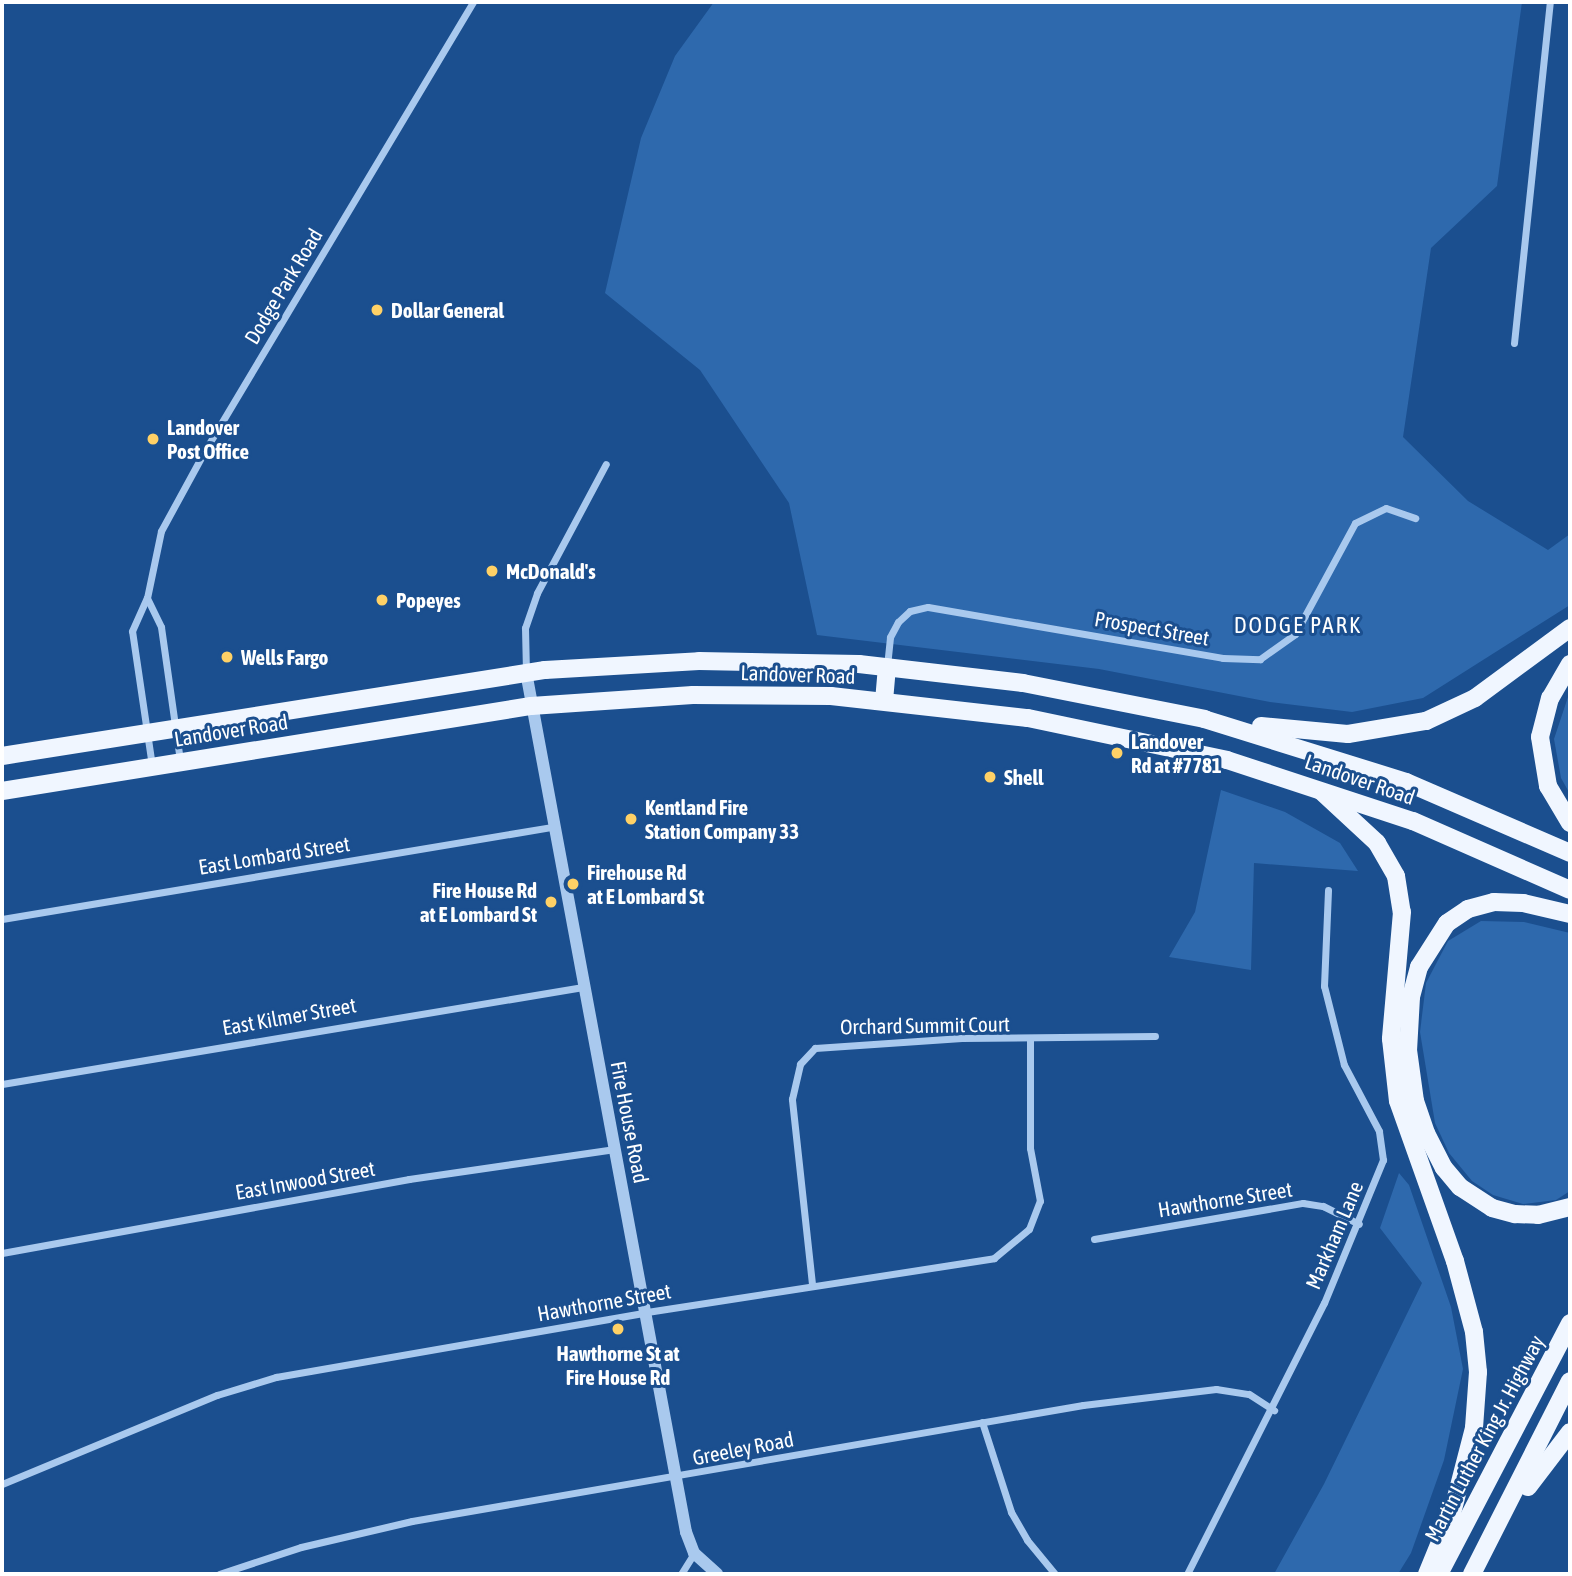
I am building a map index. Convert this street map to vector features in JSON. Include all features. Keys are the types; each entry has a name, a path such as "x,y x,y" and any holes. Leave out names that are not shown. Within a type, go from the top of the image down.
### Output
{"main road":[{"path":"1204,719 1328,733 1407,727 1475,698 1570,628"},
{"name":"Landover Road","path":"2,756 526,672 699,661 887,667 1062,689 1204,719 1406,782 1570,853"},
{"path":"1570,664 1545,711 1540,750 1552,798 1570,823"},
{"path":"884,701 887,667"},
{"name":"Landover Road","path":"2,791 531,706 744,694 884,701 1109,732 1317,787 1446,834 1570,890"},
{"path":"1317,787 1377,843 1396,876 1402,912 1391,1022 1396,1090 1467,1298 1474,1332 1478,1381 1474,1428 1456,1502 1427,1574"},
{"path":"1570,914 1523,903 1494,902 1468,909 1447,923 1419,967 1411,997 1408,1050 1415,1101 1426,1133 1444,1168 1460,1187 1481,1202 1515,1214 1549,1213 1570,1207"},
{"name":"Martin Luther King Jr. Highway","path":"1439,1574 1570,1324"},
{"path":"1474,1574 1570,1381"},
{"path":"1474,1574 1537,1470 1570,1432"}],"street":[{"name":"Dodge Park Road","path":"152,766 132,631 147,598 156,545 178,497 473,2"},
{"path":"1514,343 1550,2"},
{"path":"526,672 525,628 537,593 606,464"},
{"name":"Prospect Street","path":"887,667 890,637 898,622 910,611 928,607 1223,658 1260,659 1295,634 1355,523 1386,508 1415,518"},
{"path":"147,598 161,627 180,761"},
{"name":"Fire House Road","path":"526,672 552,827 616,1149 677,1478 694,1553"},
{"name":"East Lombard Street","path":"2,919 552,827"},
{"name":"Markham Lane","path":"1187,1574 1273,1409 1359,1224 1383,1160 1379,1131 1344,1065 1324,986 1328,890"},
{"name":"East Kilmer Street","path":"2,1084 583,987"},
{"name":"Orchard Summit Court","path":"813,1284 792,1100 800,1063 814,1048 838,1043 1154,1037"},
{"name":"Hawthorne Street","path":"2,1484 241,1386 647,1312 813,1284 994,1258 1021,1237 1040,1201 1030,1148 1030,1040"},
{"name":"East Inwood Street","path":"2,1253 409,1179 616,1149"},
{"name":"Hawthorne Street","path":"1094,1239 1303,1203 1323,1206 1359,1224"},
{"name":"Greeley Road","path":"219,1574 244,1570 399,1524 677,1478 982,1422 1216,1389 1249,1394 1273,1409"},
{"path":"982,1422 1011,1511 1027,1540 1055,1574"},
{"path":"681,1574 694,1553 717,1574"}],"shaded area":[{"path":"714,2 1522,2 1497,186 1431,248 1403,437 1468,501 1548,550 1570,534 1570,605 1423,698 1352,712 1270,702 1099,669 817,635 789,503 700,370 605,293 641,138 675,56"},
{"path":"1570,691 1570,794 1561,778 1554,739"},
{"path":"1221,790 1285,812 1340,843 1358,871 1254,863 1251,970 1169,957 1195,912"},
{"path":"1481,921 1524,922 1570,933 1570,1191 1556,1200 1523,1204 1493,1195 1472,1181 1449,1153 1435,1123 1420,1032 1426,983 1448,941"},
{"path":"1399,1173 1409,1185 1451,1307 1463,1369 1444,1460 1411,1553 1398,1574 1274,1574 1324,1484 1422,1283 1380,1228"}],"place":[{"name":"Dollar General","path":"377,310"},
{"name":"Landover Post Office","path":"153,439"},
{"name":"McDonald's","path":"492,571"},
{"name":"Popeyes","path":"382,600"},
{"name":"Wells Fargo","path":"227,657"},
{"name":"Landover Rd at #7781","path":"1117,753"},
{"name":"Shell","path":"990,777"},
{"name":"Kentland Fire Station Company 33","path":"631,819"},
{"name":"Firehouse Rd at E Lombard St","path":"573,884"},
{"name":"Fire House Rd at E Lombard St","path":"551,902"},
{"name":"Hawthorne St at Fire House Rd","path":"618,1329"}],"district":[{"name":"DODGE PARK","path":"1298,625"}]}
